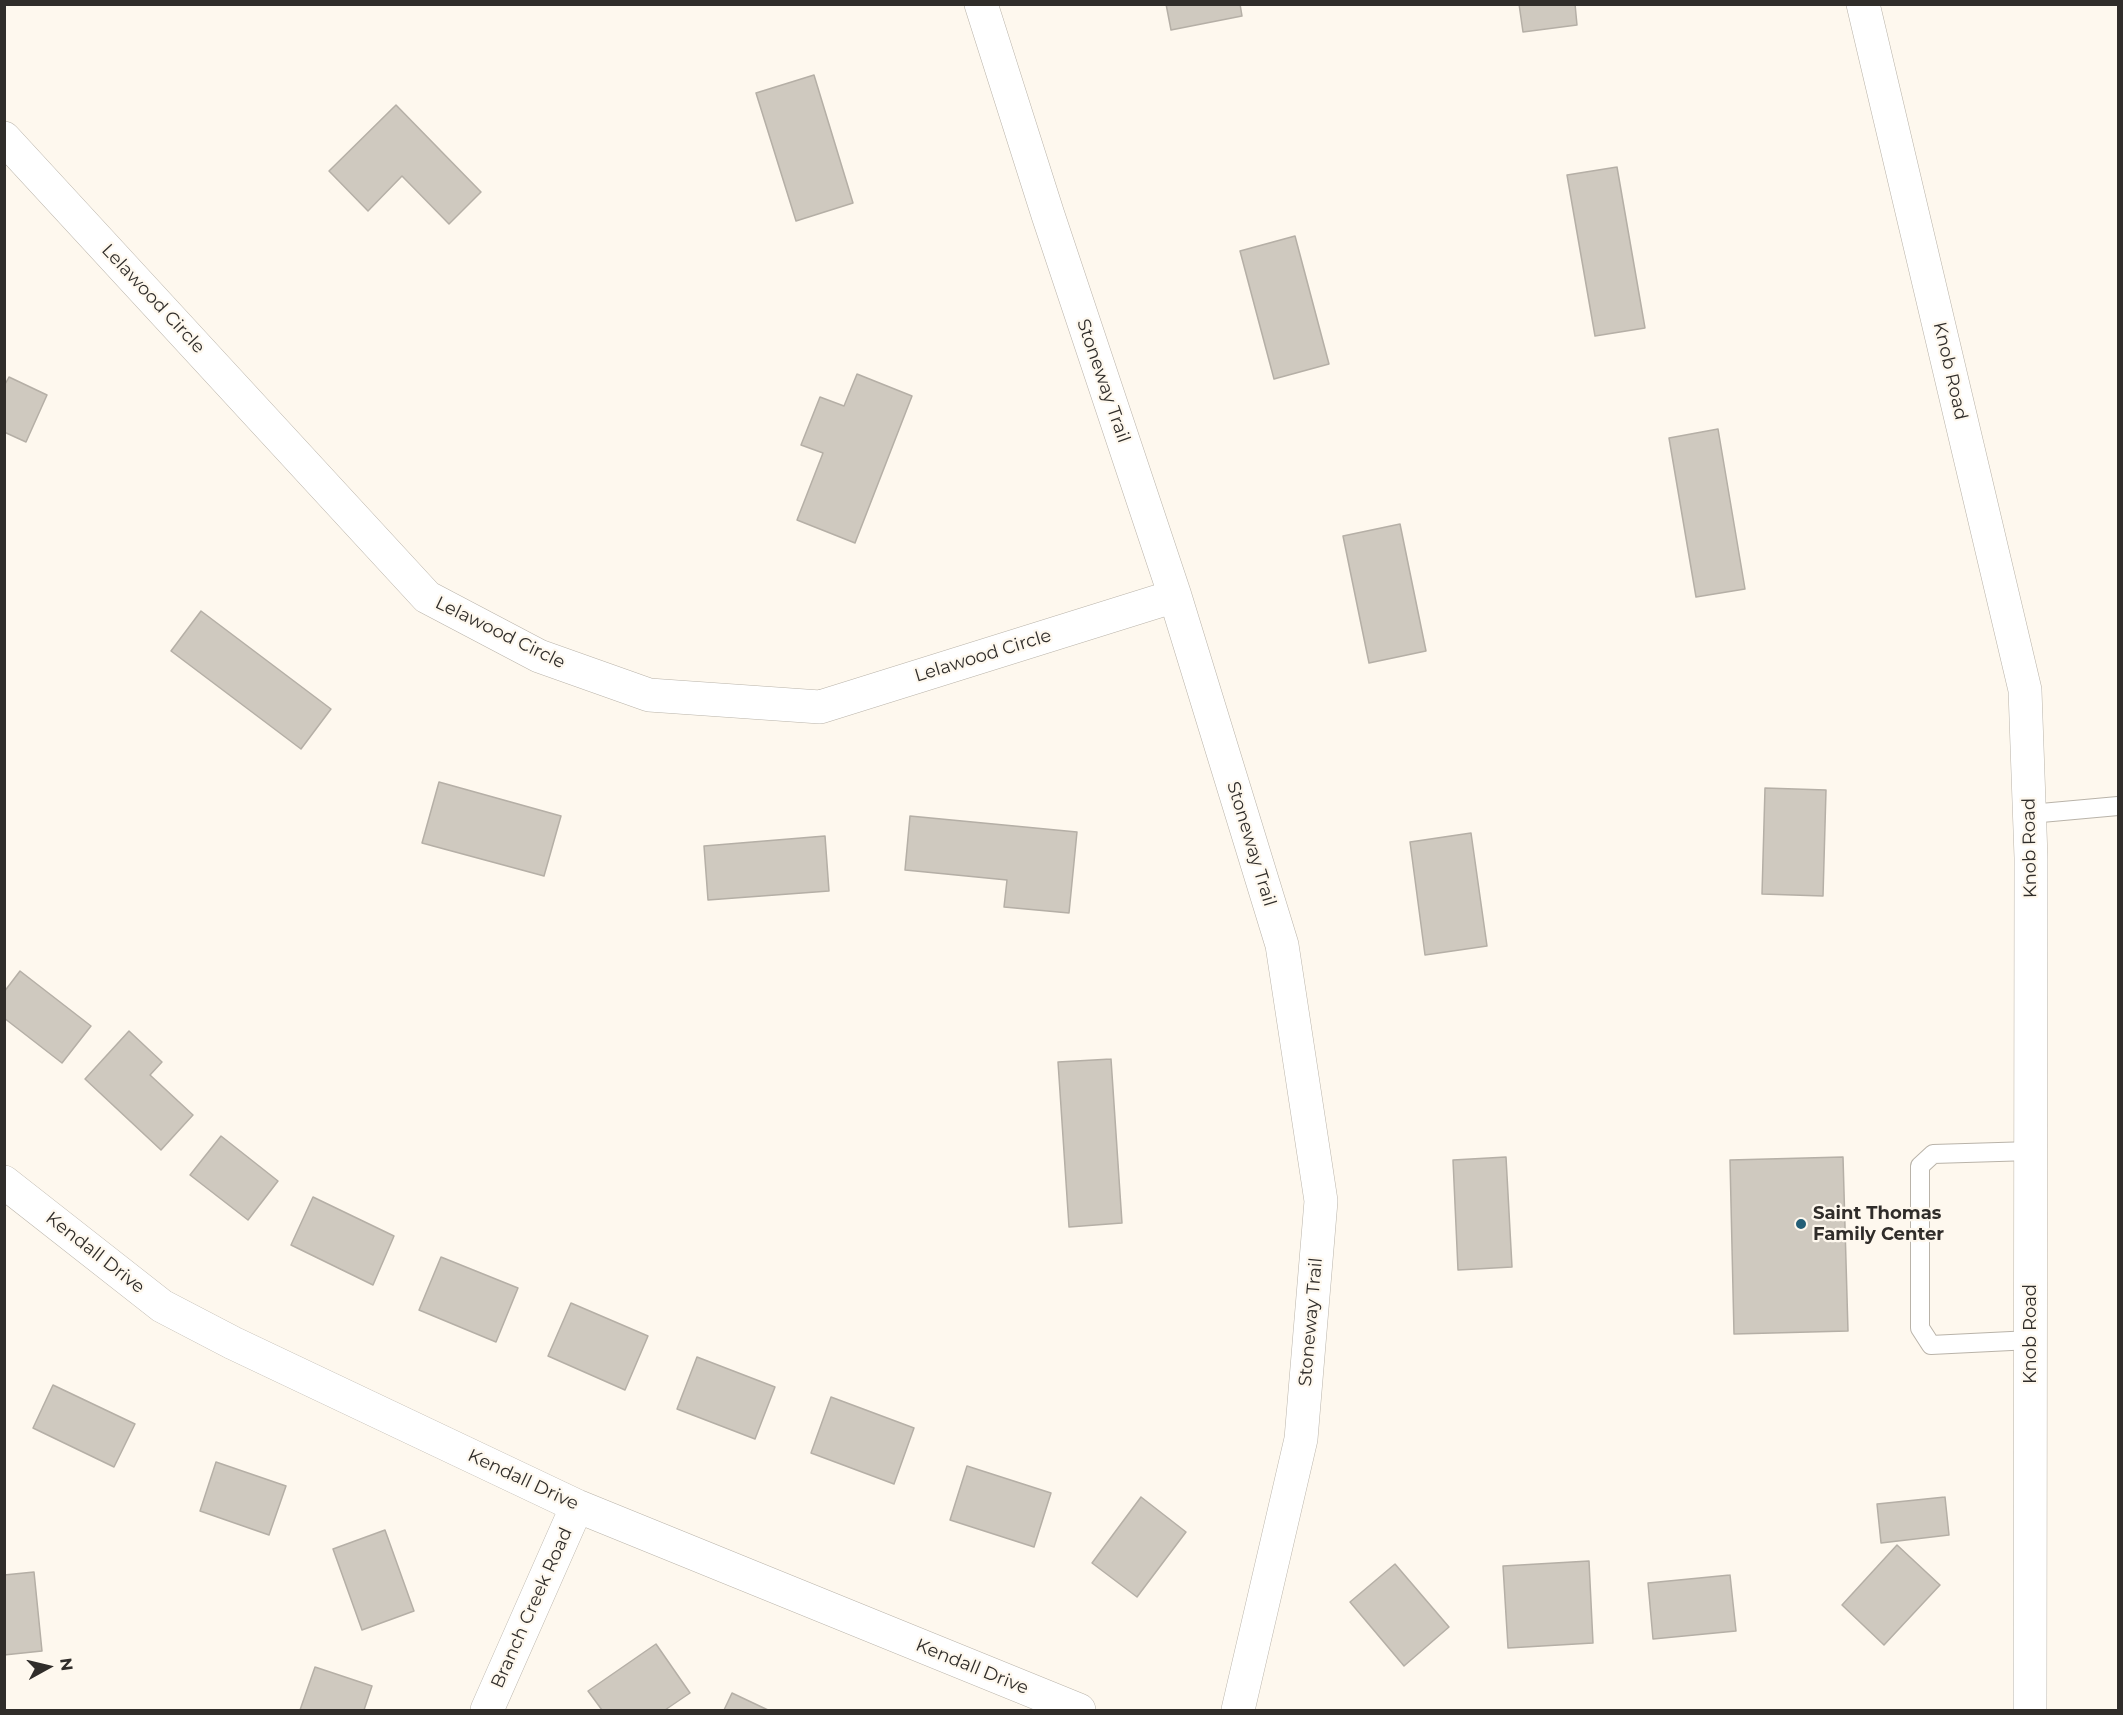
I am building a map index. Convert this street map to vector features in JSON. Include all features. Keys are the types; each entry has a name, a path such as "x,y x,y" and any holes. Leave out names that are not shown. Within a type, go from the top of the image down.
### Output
{"street":[{"name":"Stoneway Trail","path":"981,4 1047,215 1175,596 1282,945 1321,1202 1301,1439 1238,1710"},
{"name":"Knob Road","path":"1863,4 2025,690 2030,814 2030,1710"},
{"name":"Lelawood Circle","path":"4,138 427,597 539,656 649,695 820,707 1175,596"},
{"name":"Kendall Drive","path":"6,1186 162,1306 233,1343 577,1506 1079,1710"},
{"name":"Branch Creek Road","path":"487,1710 577,1506"}],"lane":[{"path":"2030,814 2118,806"},
{"path":"2031,1151 1933,1154 1920,1166 1920,1328 1931,1345 2031,1340"}],"building":[{"path":"1166,4 1240,4 1242,16 1171,30"},
{"path":"1519,4 1575,4 1577,25 1523,32"},
{"path":"814,75 853,203 796,221 756,93"},
{"path":"396,105 481,192 449,224 402,176 368,211 329,171"},
{"path":"1617,167 1645,328 1595,336 1567,175"},
{"path":"1295,236 1329,364 1274,379 1240,251"},
{"path":"857,374 912,396 855,543 797,520 823,453 801,445 820,397 844,406"},
{"path":"9,377 47,395 26,442 4,432 4,386"},
{"path":"1718,429 1745,589 1696,597 1669,438"},
{"path":"1400,524 1426,651 1369,663 1343,536"},
{"path":"201,611 331,709 301,749 171,651"},
{"path":"439,782 561,816 544,876 422,843"},
{"path":"1765,788 1826,790 1823,896 1762,894"},
{"path":"910,816 1077,832 1069,913 1004,907 1007,880 905,870"},
{"path":"1471,833 1487,946 1425,955 1410,842"},
{"path":"825,836 829,891 708,900 704,846"},
{"path":"20,971 91,1026 62,1063 4,1018 4,992"},
{"path":"129,1031 162,1062 150,1075 193,1115 161,1150 85,1079"},
{"path":"1111,1059 1122,1223 1069,1227 1058,1062"},
{"path":"221,1136 278,1181 248,1220 190,1175"},
{"path":"1506,1157 1512,1267 1458,1270 1453,1160"},
{"path":"1843,1157 1848,1331 1734,1334 1730,1160"},
{"path":"313,1197 394,1236 373,1285 291,1245"},
{"path":"441,1257 518,1288 496,1342 419,1310"},
{"path":"571,1303 648,1336 625,1390 548,1356"},
{"path":"697,1357 775,1387 755,1439 677,1409"},
{"path":"53,1385 135,1424 114,1467 33,1428"},
{"path":"831,1397 914,1428 894,1484 811,1453"},
{"path":"216,1462 286,1486 269,1535 200,1511"},
{"path":"967,1466 1051,1493 1034,1547 950,1520"},
{"path":"1141,1497 1186,1532 1137,1597 1092,1563"},
{"path":"1945,1497 1949,1535 1881,1543 1877,1504"},
{"path":"385,1530 414,1611 362,1630 333,1549"},
{"path":"1897,1545 1940,1585 1884,1645 1842,1605"},
{"path":"1589,1561 1593,1643 1508,1648 1503,1566"},
{"path":"1395,1564 1449,1627 1404,1666 1350,1602"},
{"path":"34,1572 42,1651 4,1655 4,1575"},
{"path":"1730,1575 1736,1631 1653,1639 1648,1583"},
{"path":"656,1644 690,1693 665,1710 602,1710 588,1691"},
{"path":"315,1667 372,1686 364,1710 300,1710"},
{"path":"732,1693 768,1710 724,1710"}],"place":[{"name":"Saint Thomas Family Center","path":"1801,1224"}]}
